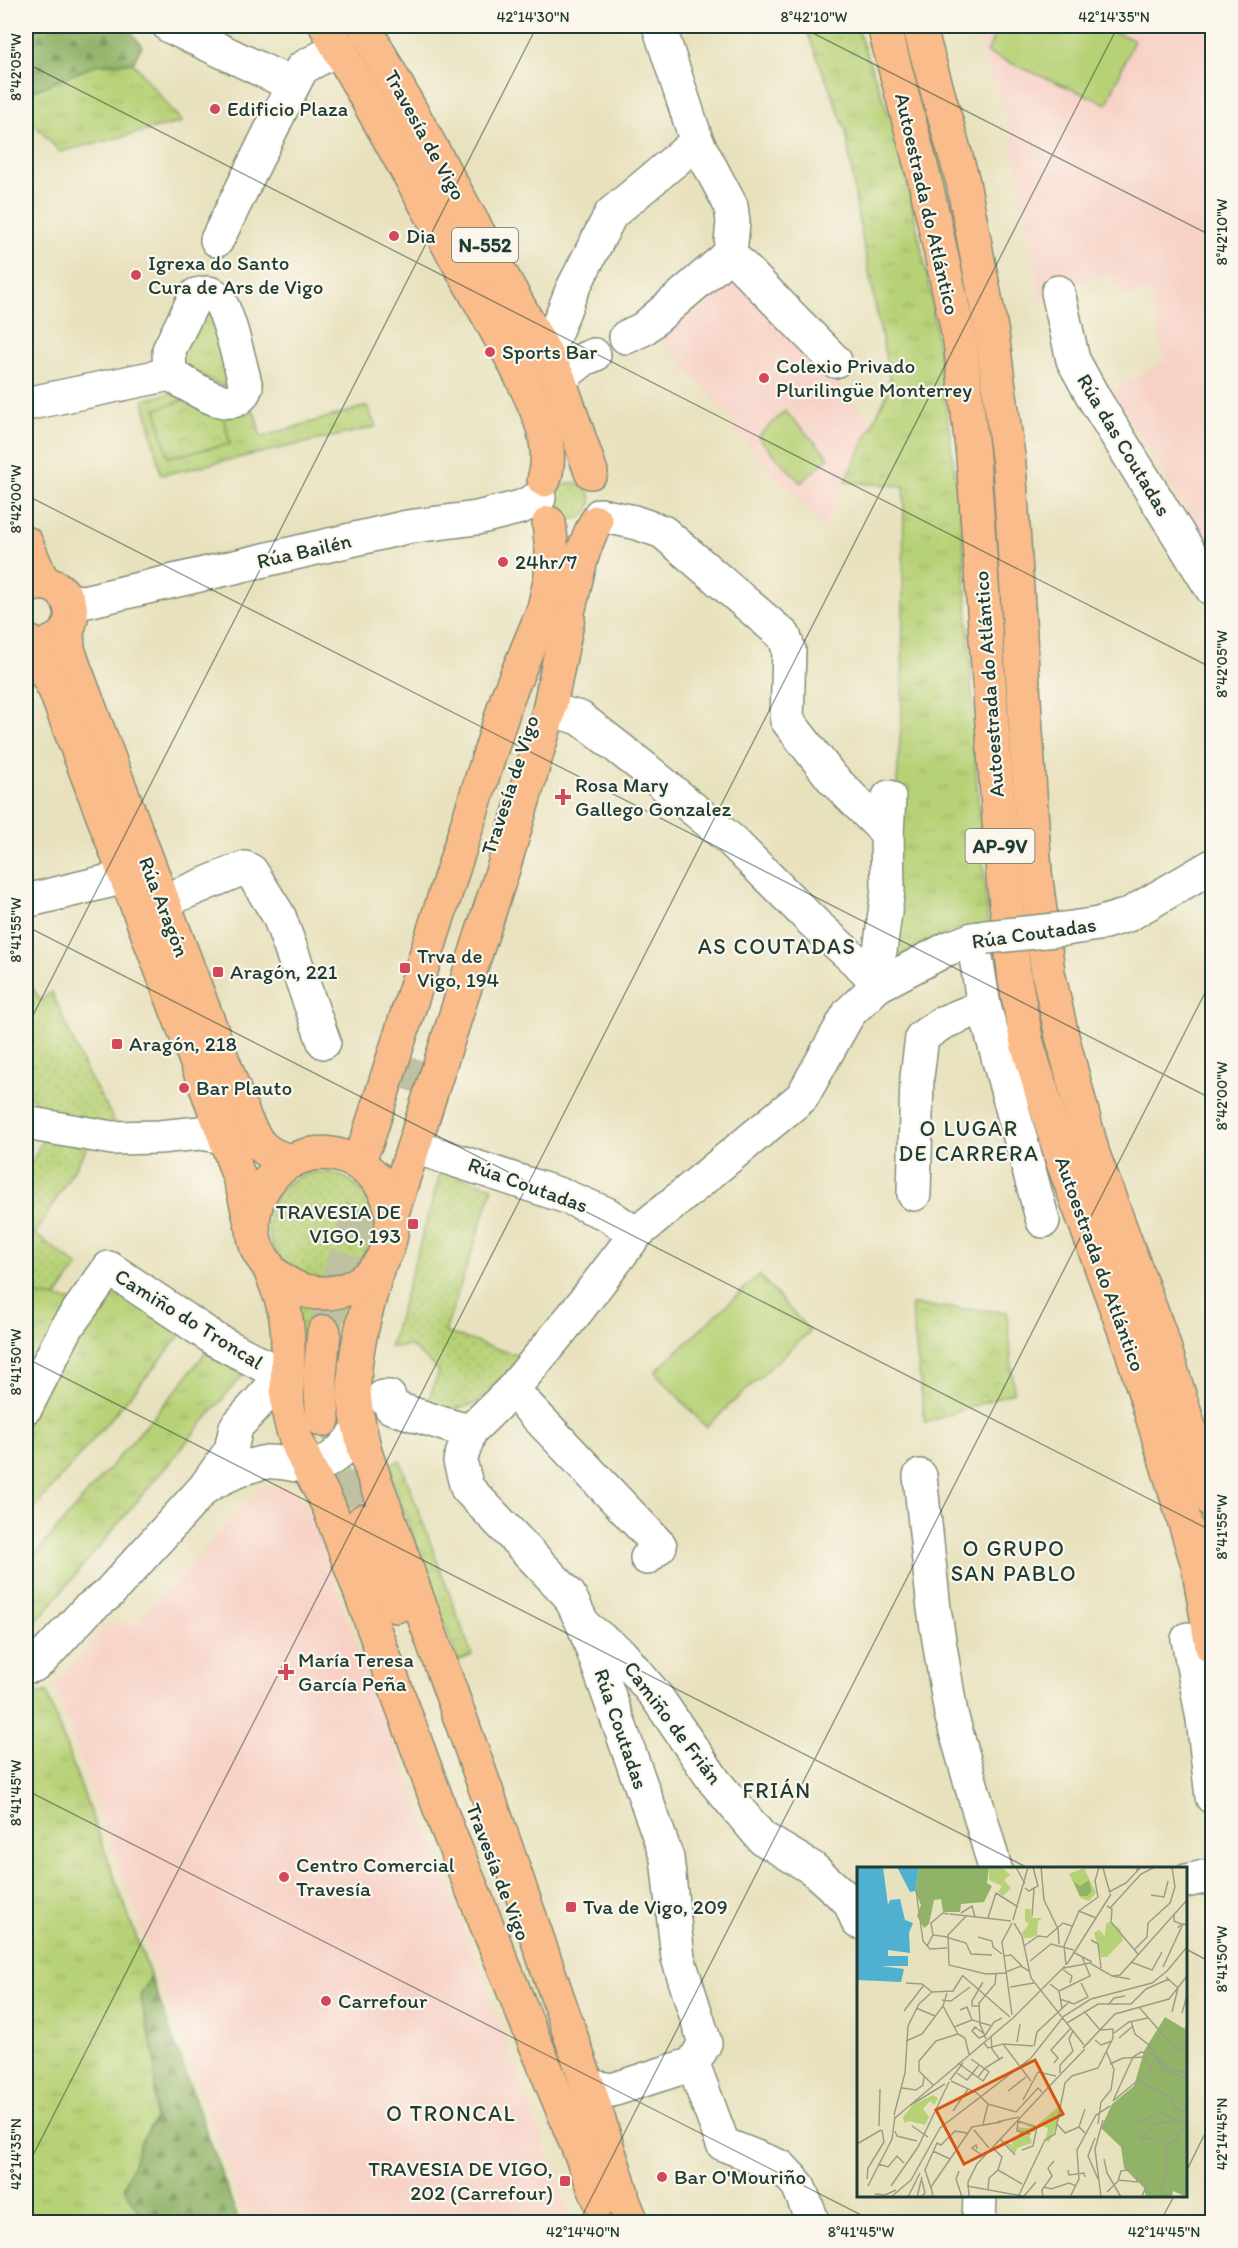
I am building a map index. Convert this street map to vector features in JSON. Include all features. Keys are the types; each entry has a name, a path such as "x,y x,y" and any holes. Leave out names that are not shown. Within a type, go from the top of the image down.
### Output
{"main road":[{"name":"Travesía de Vigo","path":"364,26 552,367 591,472"},
{"name":"Autoestrada do Atlántico","path":"884,26 927,189 960,341 973,457 1003,877 1015,980 1027,1043 1064,1165 1131,1348 1198,1565 1200,1643"},
{"name":"Autoestrada do Atlántico","path":"919,26 963,182 994,345 1009,464 1035,872 1048,972 1093,1154 1163,1343 1212,1501"},
{"name":"Travesía de Vigo","path":"333,37 514,362 545,435 549,466 544,500 552,551 551,576 556,613"},
{"path":"591,472 571,466 561,467 551,473 544,500 557,529 578,532 598,519"},
{"name":"N-552","path":"591,472 603,487 605,496 598,519"},
{"name":"Travesía de Vigo","path":"419,1049 533,712 556,613 580,560 586,539 598,519"},
{"name":"Rúa Aragón","path":"26,543 52,601 69,654 162,902 252,1134 269,1154 292,1161"},
{"path":"31,656 46,644 54,642 52,601"},
{"path":"354,1160 361,1154 367,1142 508,696 556,613"},
{"name":"N-552","path":"392,1213 398,1141 503,869 548,715 556,613"},
{"name":"Rúa Aragón","path":"31,656 55,690 225,1137 243,1189 253,1230"},
{"path":"398,1141 406,1090"},
{"path":"270,1269 284,1282 303,1291 323,1294 344,1290 362,1281 378,1267 388,1251 392,1232 392,1213 388,1196 380,1182 368,1169 354,1160 322,1153 307,1155 292,1161 275,1173 262,1189 254,1210 253,1230 258,1250 270,1269 286,1319 288,1406 293,1429 307,1467 329,1507 447,1828 615,2210"},
{"path":"339,1420 354,1390 357,1364 378,1267"},
{"path":"330,1331 339,1420 377,1488 491,1804 588,2086 615,2210"},
{"name":"Travesía de Vigo","path":"357,1522 476,1812 584,2103 615,2210"}],"street":[{"path":"169,26 293,85"},
{"path":"626,337 643,329 730,254 733,222 731,206 697,142 659,26"},
{"name":"Travesía de Vigo","path":"217,240 302,68 333,37"},
{"path":"594,355 552,367 572,290 611,214 697,142"},
{"path":"730,254 835,361"},
{"name":"Rúa das Coutadas","path":"1058,292 1073,360 1095,400 1212,589"},
{"path":"26,404 170,374"},
{"name":"Rúa Bailén","path":"52,601 83,602 407,528 477,518 544,500"},
{"path":"598,519 634,522 663,532 784,636 789,650 787,720 832,778 887,834"},
{"path":"548,715 558,712 580,718 636,761 732,841 872,978 880,951 888,890 889,796"},
{"name":"Rúa Coutadas","path":"693,2064 705,2043 678,1958 667,1858 584,1626 569,1595 467,1488 460,1461 470,1431 512,1390 636,1234 802,1097 849,1012 872,978 969,942 1098,924 1128,915 1146,907 1212,866"},
{"path":"162,902 239,870 245,868 251,871 279,916 324,1042"},
{"path":"26,901 126,877"},
{"path":"969,942 984,1006 1043,1221"},
{"path":"914,1194 917,1077 922,1037 942,1023 984,1006"},
{"path":"26,1123 112,1138 200,1133 225,1137"},
{"name":"Rúa Coutadas","path":"398,1141 564,1196 607,1214 636,1234"},
{"name":"Camiño do Troncal","path":"26,1407 67,1327 109,1268 216,1340 276,1372 287,1371"},
{"path":"26,1667 42,1659 87,1610 108,1594 205,1487 231,1450 236,1427 287,1371"},
{"path":"512,1390 660,1546 647,1558"},
{"path":"386,1397 391,1407 470,1431"},
{"path":"205,1487 259,1463 271,1462 307,1467 326,1462 341,1451 339,1420"},
{"path":"920,1476 934,1610 951,1714 994,1867"},
{"name":"Camiño de Frián","path":"584,1626 621,1654 656,1696 715,1782 762,1838 812,1868 850,1902 857,1920"},
{"path":"1200,1643 1203,1719 1212,1797"},
{"path":"1187,1881 1212,1875"},
{"path":"588,2086 612,2091 693,2064 723,2144 781,2167 798,2186 813,2223"},
{"path":"979,2223 980,2197"}],"shaded area":[{"path":"976,26 1212,26 1212,551 1112,393 1164,360 1151,292 1126,296 1112,274 1103,274 1040,299 1007,118 982,53"},
{"name":"Colexio Privado Plurilingüe Monterrey","path":"740,275 874,423 829,516 826,531 733,428 736,425 657,333 705,295"},
{"name":"Centro Comercial Travesía","path":"273,1486 289,1488 301,1497 308,1508 360,1654 573,2222 247,2222 54,1686 109,1624 137,1621 261,1488"}],"green space":[{"path":"26,26 127,26 142,46 133,63 98,64 26,94"},
{"path":"805,26 856,26 898,139 930,289 963,535 977,784 988,924 954,930 884,963 902,714 904,486 845,482 891,385 858,216 846,131"},
{"path":"998,26 1099,26 1134,40 1107,104 987,53"},
{"path":"133,63 182,122 60,152 32,122 26,124 26,94 98,64"},
{"path":"210,302 234,392 176,362"},
{"path":"171,393 184,400 157,410 169,457 230,444 223,417 254,411 261,437 367,406 376,427 161,475 144,400"},
{"path":"184,400 208,414 223,417 230,444 168,457 156,409"},
{"path":"785,411 829,457 801,483 758,437"},
{"path":"573,483 585,489 591,501 585,513 573,519 561,513 555,501 561,489"},
{"path":"26,978 40,1000 52,992 85,1069 120,1130 52,1121 26,1091"},
{"path":"44,1137 90,1143 35,1234 78,1266 56,1298 26,1293 26,1174"},
{"path":"441,1171 493,1187 445,1332 523,1357 477,1403 449,1411 426,1407 439,1371 411,1346 390,1347"},
{"path":"321,1172 341,1176 358,1188 370,1205 374,1225 370,1245 358,1262 341,1274 321,1278 301,1274 284,1262 272,1245 268,1225 272,1205 284,1188 301,1176"},
{"path":"759,1275 810,1331 706,1427 655,1372"},
{"path":"108,1280 181,1334 26,1518 26,1424 72,1332"},
{"path":"26,1293 75,1301 37,1365 26,1359"},
{"path":"355,1298 348,1325 321,1319 315,1422 317,1446 313,1449 303,1414 292,1299"},
{"path":"911,1305 1007,1312 1014,1392 925,1423"},
{"path":"208,1349 246,1371 26,1634 26,1565 178,1388"},
{"path":"353,1456 363,1487 332,1500 331,1475"},
{"path":"400,1461 472,1655 458,1661 387,1465"},
{"path":"46,1691 151,1977 140,1996 155,2059 155,2119 141,2142 124,2187 145,2222 37,2222 26,2211 26,1700"},
{"path":"151,1977 239,2222 145,2222 124,2187 141,2142 155,2119 155,2059 140,1996"}],"tunnel":[{"path":"412,1092 426,1050"},
{"path":"324,1332 337,1283 380,1150"},
{"path":"336,1425 349,1482 363,1521"}],"place":[{"name":"Edificio Plaza","path":"215,109"},
{"name":"Dia","path":"394,236"},
{"name":"Igrexa do Santo Cura de Ars de Vigo","path":"136,275"},
{"name":"Sports Bar","path":"490,352"},
{"name":"Colexio Privado Plurilingüe Monterrey","path":"764,378"},
{"name":"24hr/7","path":"503,562"},
{"name":"Rosa Mary Gallego Gonzalez","path":"563,797"},
{"name":"Trva de Vigo, 194","path":"405,968"},
{"name":"Aragón, 221","path":"218,972"},
{"name":"Aragón, 218","path":"117,1044"},
{"name":"Bar Plauto","path":"184,1088"},
{"name":"TRAVESIA DE VIGO, 193","path":"413,1224"},
{"name":"María Teresa García Peña","path":"286,1672"},
{"name":"Centro Comercial Travesía","path":"284,1877"},
{"name":"Tva de Vigo, 209","path":"571,1907"},
{"name":"Carrefour","path":"326,2001"},
{"name":"Bar O'Mouriño","path":"662,2177"},
{"name":"TRAVESIA DE VIGO, 202 (Carrefour)","path":"565,2181"}],"district":[{"name":"AS COUTADAS","path":"777,946"},
{"name":"O LUGAR DE CARRERA","path":"969,1140"},
{"name":"O GRUPO SAN PABLO","path":"1014,1560"},
{"name":"FRIÁN","path":"777,1790"},
{"name":"O TRONCAL","path":"451,2113"}]}
